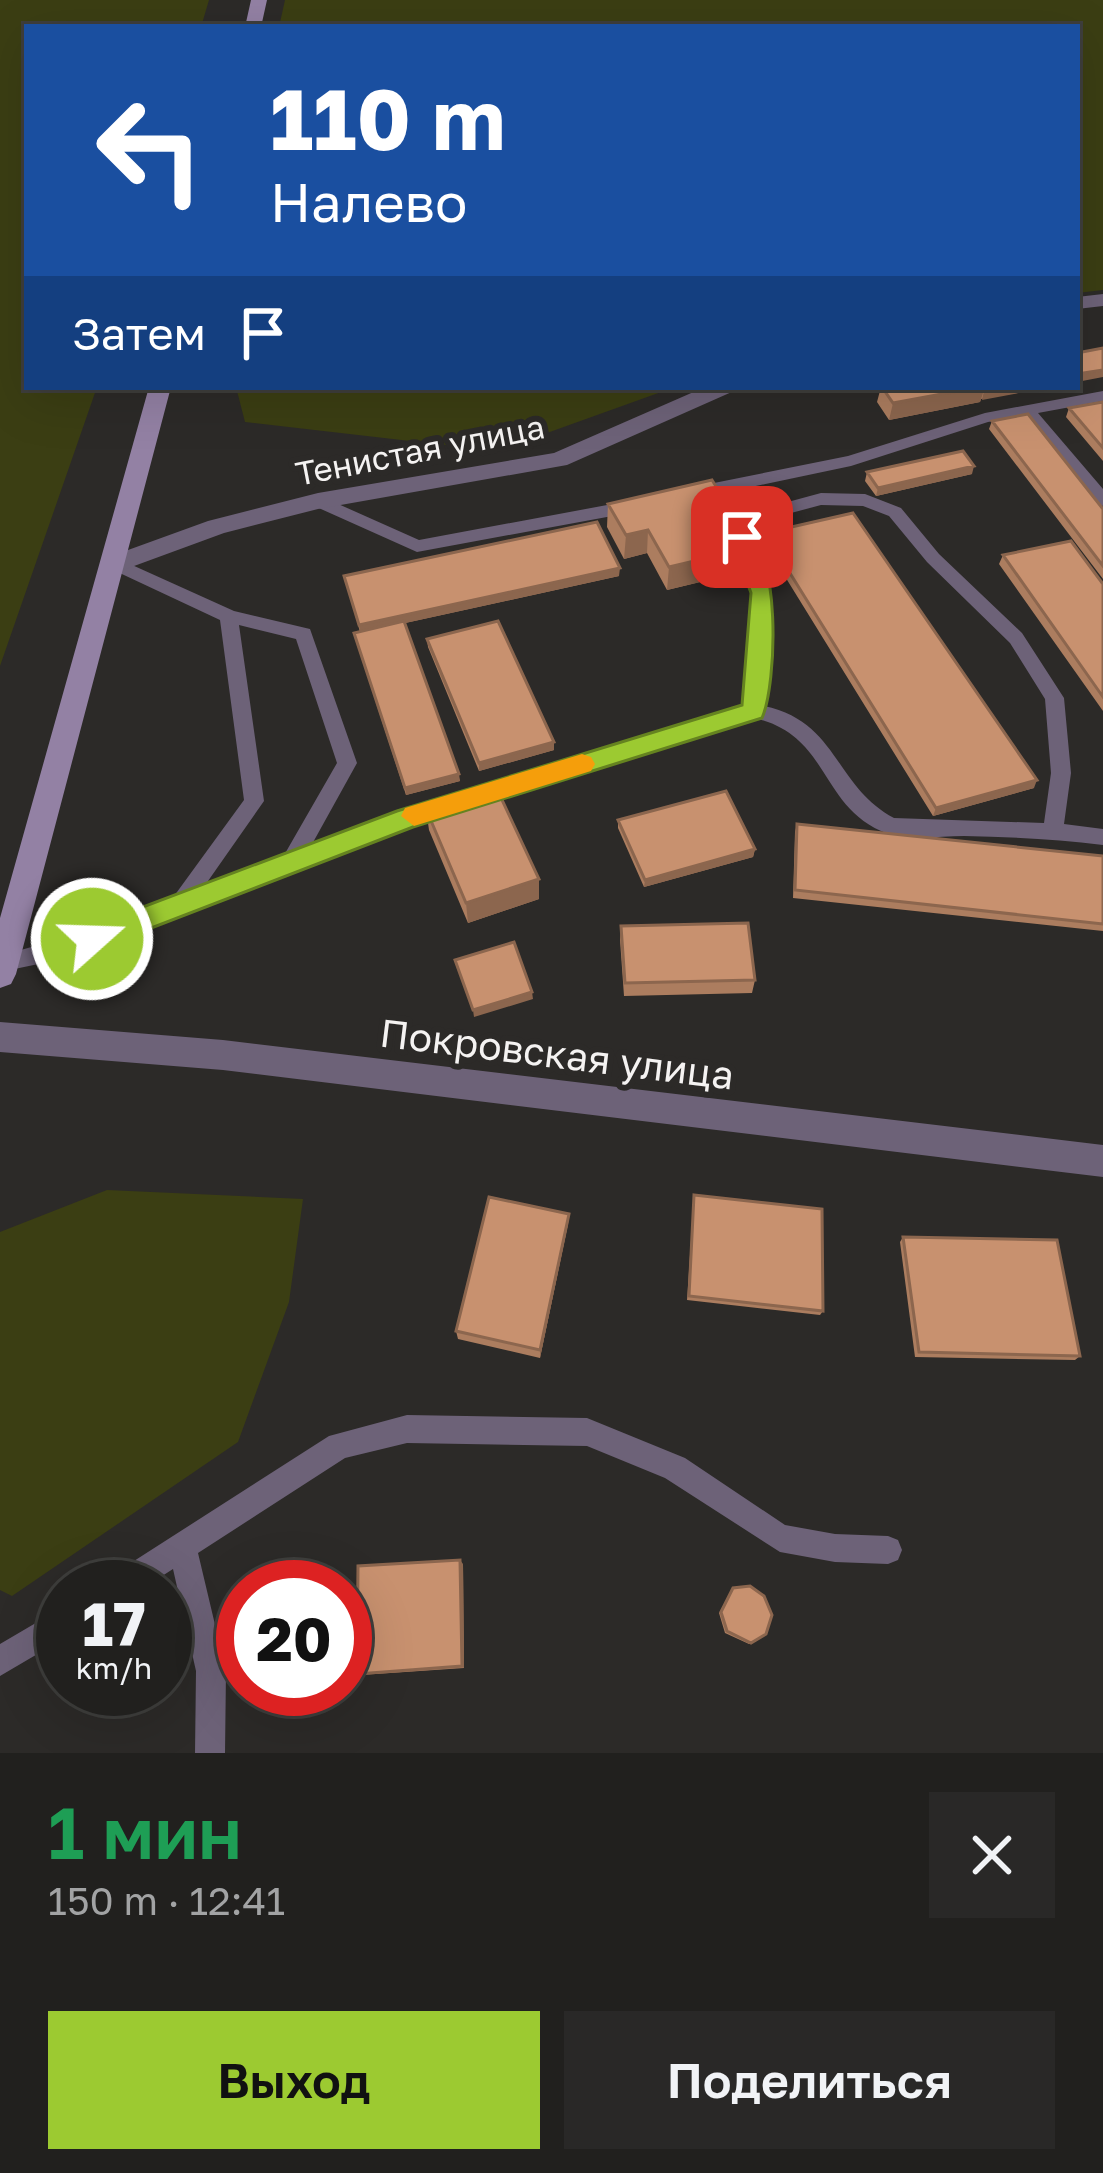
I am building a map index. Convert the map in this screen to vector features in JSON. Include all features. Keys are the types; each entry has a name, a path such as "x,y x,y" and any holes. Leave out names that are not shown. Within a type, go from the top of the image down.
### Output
{"street":[{"path":"1,969 159,390"},
{"name":"Тенистая улица","path":"115,564 217,526 318,501 559,460 720,390"},
{"name":"Покровская улица","path":"0,1037 223,1055 1103,1161"}],"lane":[{"path":"667,499 851,461 985,418 1103,396"},
{"path":"1030,413 1103,500"},
{"path":"754,711 763,593 742,537 746,519 821,499 866,500 895,512 933,558 1016,638 1054,698 1061,773 1053,830"},
{"path":"318,501 417,546 644,503"},
{"path":"115,564 229,616 304,634 347,763 292,861"},
{"path":"176,909 254,801 229,616"},
{"path":"1,969 176,909 406,818 754,711 781,714 807,729 859,809 893,826 1053,830 1103,837"},
{"path":"162,1560 339,1446 406,1429 587,1432 675,1468 780,1538 835,1549 888,1550"},
{"path":"183,1547 211,1671 210,1753"},
{"path":"0,1661 36,1639"}],"green space":[{"path":"0,0 209,0 202,24 24,24 24,390 96,390 0,666"},
{"path":"285,0 1103,0 1103,290 1080,293 1080,24 280,24"},
{"path":"237,390 667,390 497,451 245,422"},
{"path":"107,1190 303,1199 289,1302 238,1442 65,1560 36,1560 36,1580 12,1596 0,1590 0,1232"}],"building":[{"path":"1103,348 1103,370 1080,374 1080,352"},
{"path":"884,390 964,390 893,403"},
{"path":"1103,402 1103,448 1069,408"},
{"path":"1028,414 1103,509 1103,566 992,421"},
{"path":"963,451 974,466 878,488 867,472"},
{"path":"712,480 754,547 669,567 648,530 626,535 608,504"},
{"path":"853,513 1037,780 936,808 765,533"},
{"path":"597,522 620,568 359,625 344,576"},
{"path":"1071,541 1103,584 1103,697 1003,555"},
{"path":"404,621 459,774 405,788 354,633"},
{"path":"498,621 554,742 479,763 427,639"},
{"path":"496,787 539,879 466,903 426,809"},
{"path":"726,791 755,849 645,880 618,820"},
{"path":"797,824 1103,856 1103,924 795,890"},
{"path":"748,923 755,980 625,983 621,926"},
{"path":"514,942 532,992 473,1010 455,960"},
{"path":"694,1195 822,1209 823,1311 689,1296"},
{"path":"489,1197 569,1214 540,1350 456,1331"},
{"path":"903,1237 1057,1240 1080,1356 919,1352"},
{"path":"460,1560 462,1666 372,1673 372,1565"},
{"path":"750,1586 764,1596 772,1615 766,1634 751,1643 727,1631 721,1612 733,1588"}],"slow traffic":[{"path":"414,816 582,764"}],"route":[{"path":"92,939 406,818 754,711 763,593 742,537"}]}
